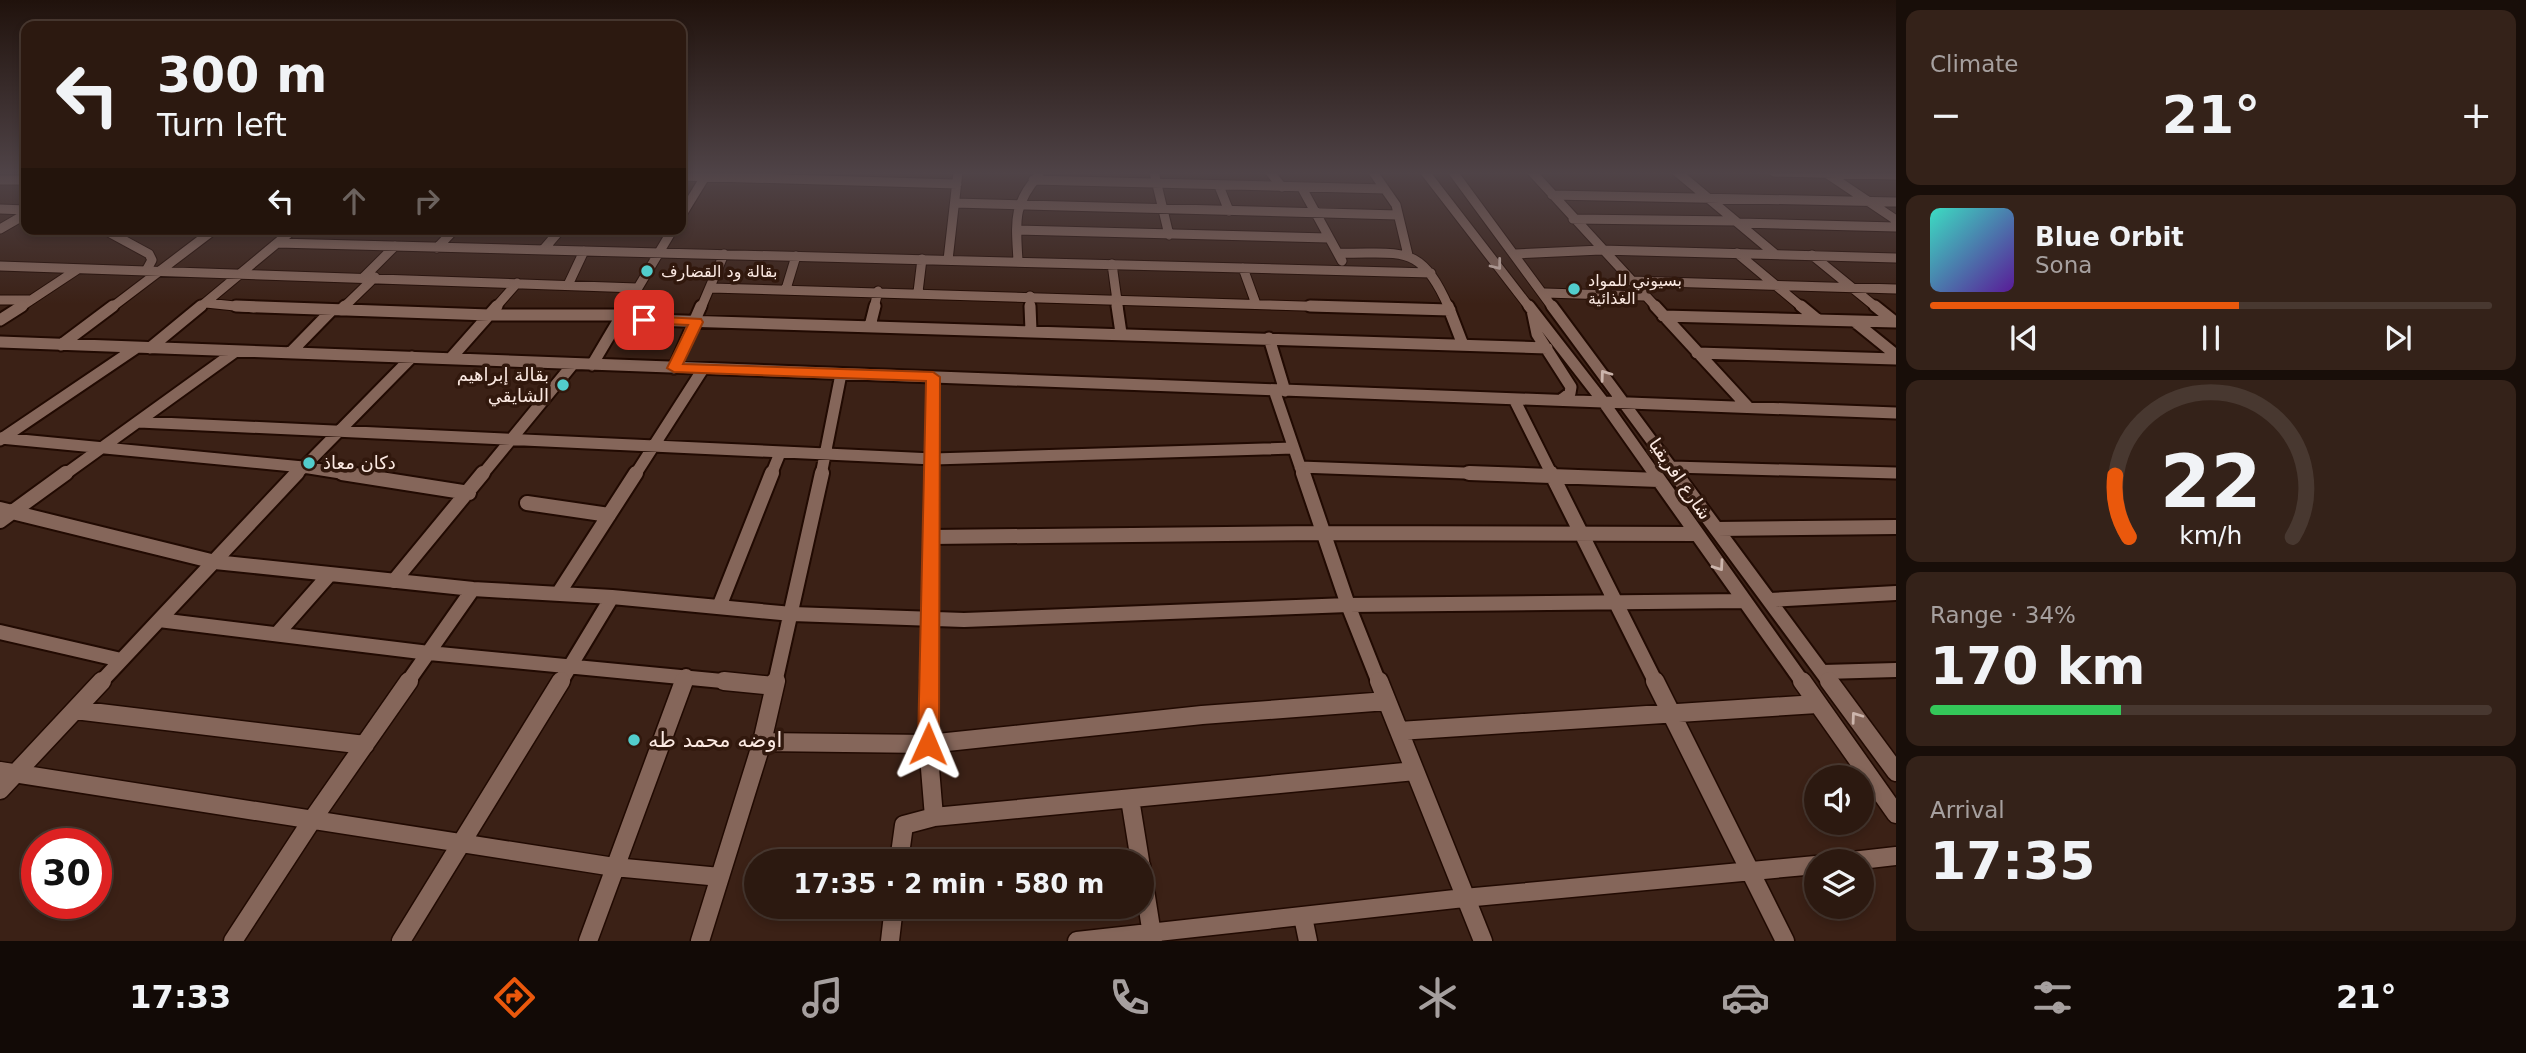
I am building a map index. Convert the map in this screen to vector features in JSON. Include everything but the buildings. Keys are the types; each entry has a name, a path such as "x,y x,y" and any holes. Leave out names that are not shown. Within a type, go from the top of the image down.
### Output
{"street":[{"path":"0,229 20,216"},
{"path":"948,260 953,216"},
{"path":"1016,216 1018,261"},
{"path":"1076,216 1078,232"},
{"path":"1164,216 1169,234"},
{"path":"1316,216 1347,271"},
{"path":"1398,216 1408,255"},
{"name":"شارع افريقيا","path":"1459,216 1602,400 1896,814"},
{"name":"شارع افريقيا","path":"1486,216 1896,772"},
{"path":"1570,216 1748,407"},
{"path":"1730,216 1775,254"},
{"path":"1573,219 1896,227"},
{"path":"1017,230 1328,237"},
{"path":"114,235 149,254 152,260 146,271"},
{"path":"61,345 207,235"},
{"path":"150,348 287,235"},
{"path":"437,248 449,235"},
{"path":"543,250 556,235"},
{"path":"593,365 669,235"},
{"path":"277,243 1431,273"},
{"path":"290,353 370,277 395,246"},
{"path":"1514,254 1601,250 1896,258"},
{"path":"568,285 584,251"},
{"path":"1338,253 1408,255 1423,264 1431,273 1450,310 1463,345"},
{"path":"1737,253 1818,320"},
{"path":"674,368 724,254"},
{"path":"1812,255 1895,322"},
{"path":"786,289 796,256"},
{"path":"918,292 922,259"},
{"path":"1112,264 1121,333"},
{"path":"0,266 637,288"},
{"path":"1243,268 1256,304"},
{"path":"0,320 78,269"},
{"path":"1631,281 1896,289"},
{"path":"451,358 517,283"},
{"path":"710,288 918,292 1450,310"},
{"path":"870,327 878,291"},
{"path":"1545,293 1644,296"},
{"path":"1030,296 1031,331"},
{"path":"0,300 30,300"},
{"path":"206,303 269,309 620,317 696,322 1547,348"},
{"path":"1532,310 1534,327 1571,387 1570,393 1561,400"},
{"path":"1663,316 1895,322"},
{"path":"1854,321 1896,357"},
{"path":"1269,338 1293,448 1348,605 1483,941"},
{"path":"0,342 1896,413"},
{"path":"1,439 136,348"},
{"path":"0,522 7,511 104,447 236,351"},
{"path":"1697,352 1896,357"},
{"path":"0,790 8,773 75,710 303,467 412,358"},
{"path":"394,582 573,364"},
{"path":"558,594 703,369"},
{"path":"699,941 762,742 792,614 841,374"},
{"path":"933,377 928,744 933,817"},
{"path":"1514,399 1785,941"},
{"path":"139,422 933,458 1293,448"},
{"path":"1,439 303,467 469,493"},
{"path":"719,607 780,453"},
{"path":"1300,467 1552,474 1659,480"},
{"path":"1672,467 1896,473"},
{"path":"527,503 610,515"},
{"path":"7,511 215,562 394,582 612,597 792,614 931,621 1348,605 1744,601"},
{"path":"1717,529 1896,527"},
{"path":"931,537 1323,533 1697,534"},
{"path":"277,634 328,575"},
{"path":"233,941 312,820 474,589"},
{"path":"1770,600 1896,593"},
{"path":"401,941 612,597"},
{"path":"159,620 429,653 774,686"},
{"path":"0,632 121,660"},
{"path":"1823,672 1896,670"},
{"path":"588,941 686,676"},
{"path":"762,742 928,744 1202,715 1387,701"},
{"path":"1399,731 1817,704"},
{"path":"75,710 365,746"},
{"path":"901,849 904,825 933,817 1415,771"},
{"path":"8,773 614,867 720,877"},
{"path":"1130,799 1139,849"},
{"path":"1874,858 1896,856"},
{"path":"1077,941 1152,937 1464,898 1804,866"},
{"path":"1303,917 1308,941"},
{"path":"890,941 893,919"},
{"path":"1149,919 1152,937"}],"place":[{"name":"بقالة ود القضارف","path":"647,271"},
{"name":"بسيوني للمواد الغذائية","path":"1574,289"},
{"name":"بقالة إبراهيم الشايقي","path":"563,385"},
{"name":"دكان معاذ","path":"309,463"},
{"name":"اوضه محمد طه","path":"634,740"}],"route":[{"path":"644,320 696,322 674,368 933,377 928,744"}]}
